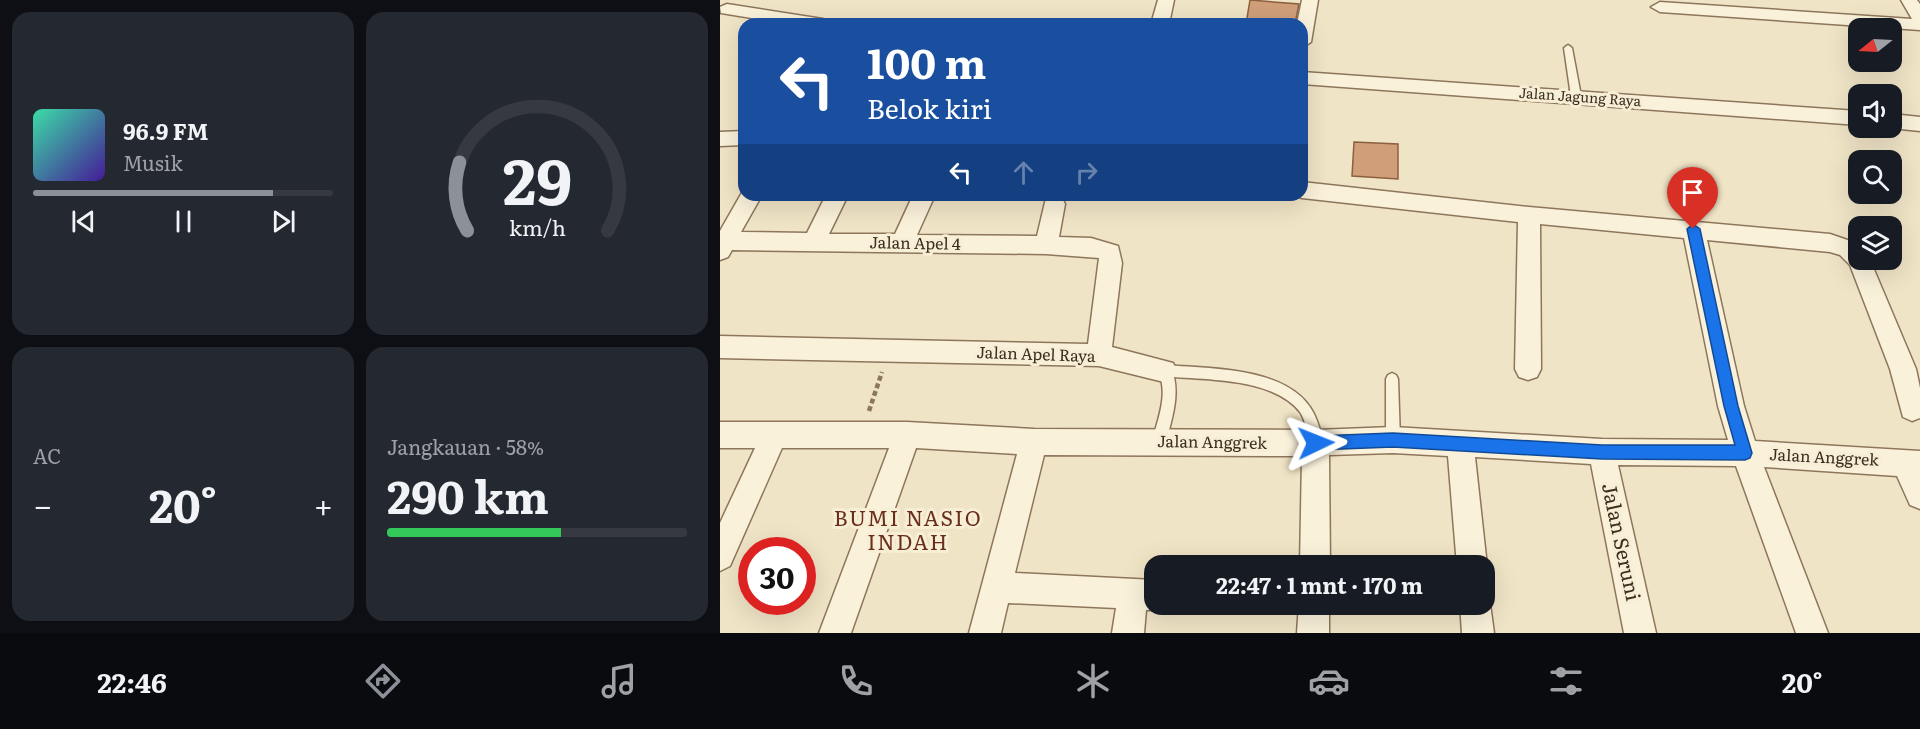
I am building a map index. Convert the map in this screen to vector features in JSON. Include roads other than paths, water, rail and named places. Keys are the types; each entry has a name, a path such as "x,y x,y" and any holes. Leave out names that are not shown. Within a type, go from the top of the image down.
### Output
{"street":[{"path":"1162,18 1166,0"},
{"path":"1307,18 1310,0"},
{"path":"1909,0 1920,18"},
{"path":"1660,7 1752,7 1920,25"},
{"path":"728,9 785,18"},
{"name":"Jalan Jagung Raya","path":"1308,78 1848,117"},
{"path":"1902,122 1920,124"},
{"path":"720,139 738,138"},
{"path":"1308,191 1529,215 1830,243 1848,249"},
{"path":"722,244 747,201"},
{"path":"814,242 834,201"},
{"path":"902,243 921,201"},
{"path":"1046,245 1054,204"},
{"path":"1528,369 1529,215"},
{"path":"1693,229 1731,406 1745,453 1812,633"},
{"name":"Jalan Apel 4","path":"722,244 814,242 1046,245 1091,247 1110,252 1112,263 1099,355"},
{"path":"1864,270 1911,370 1912,409"},
{"name":"Jalan Apel Raya","path":"720,346 1099,355 1164,371"},
{"name":"Jalan Anggrek","path":"720,435 907,435 1034,442 1316,443 1393,440 1602,452 1745,453 1912,462"},
{"path":"835,633 907,435"},
{"path":"720,556 774,436"},
{"path":"985,633 1034,442"},
{"path":"1315,555 1316,443"},
{"path":"1460,444 1471,555"},
{"name":"Jalan Seruni","path":"1602,452 1640,633"},
{"path":"1912,462 1920,495"},
{"path":"997,587 1144,595 1128,633"},
{"path":"1313,633 1314,615"},
{"path":"1476,615 1478,633"}],"lane":[{"path":"1568,48 1576,96"},
{"path":"1160,442 1170,390 1170,380 1164,371"},
{"name":"Jalan Apel Raya","path":"1164,371 1240,378 1291,395 1304,407 1316,443"},
{"path":"1392,379 1393,440"}],"district":[{"name":"BUMI NASIO INDAH","path":"908,531"}]}
